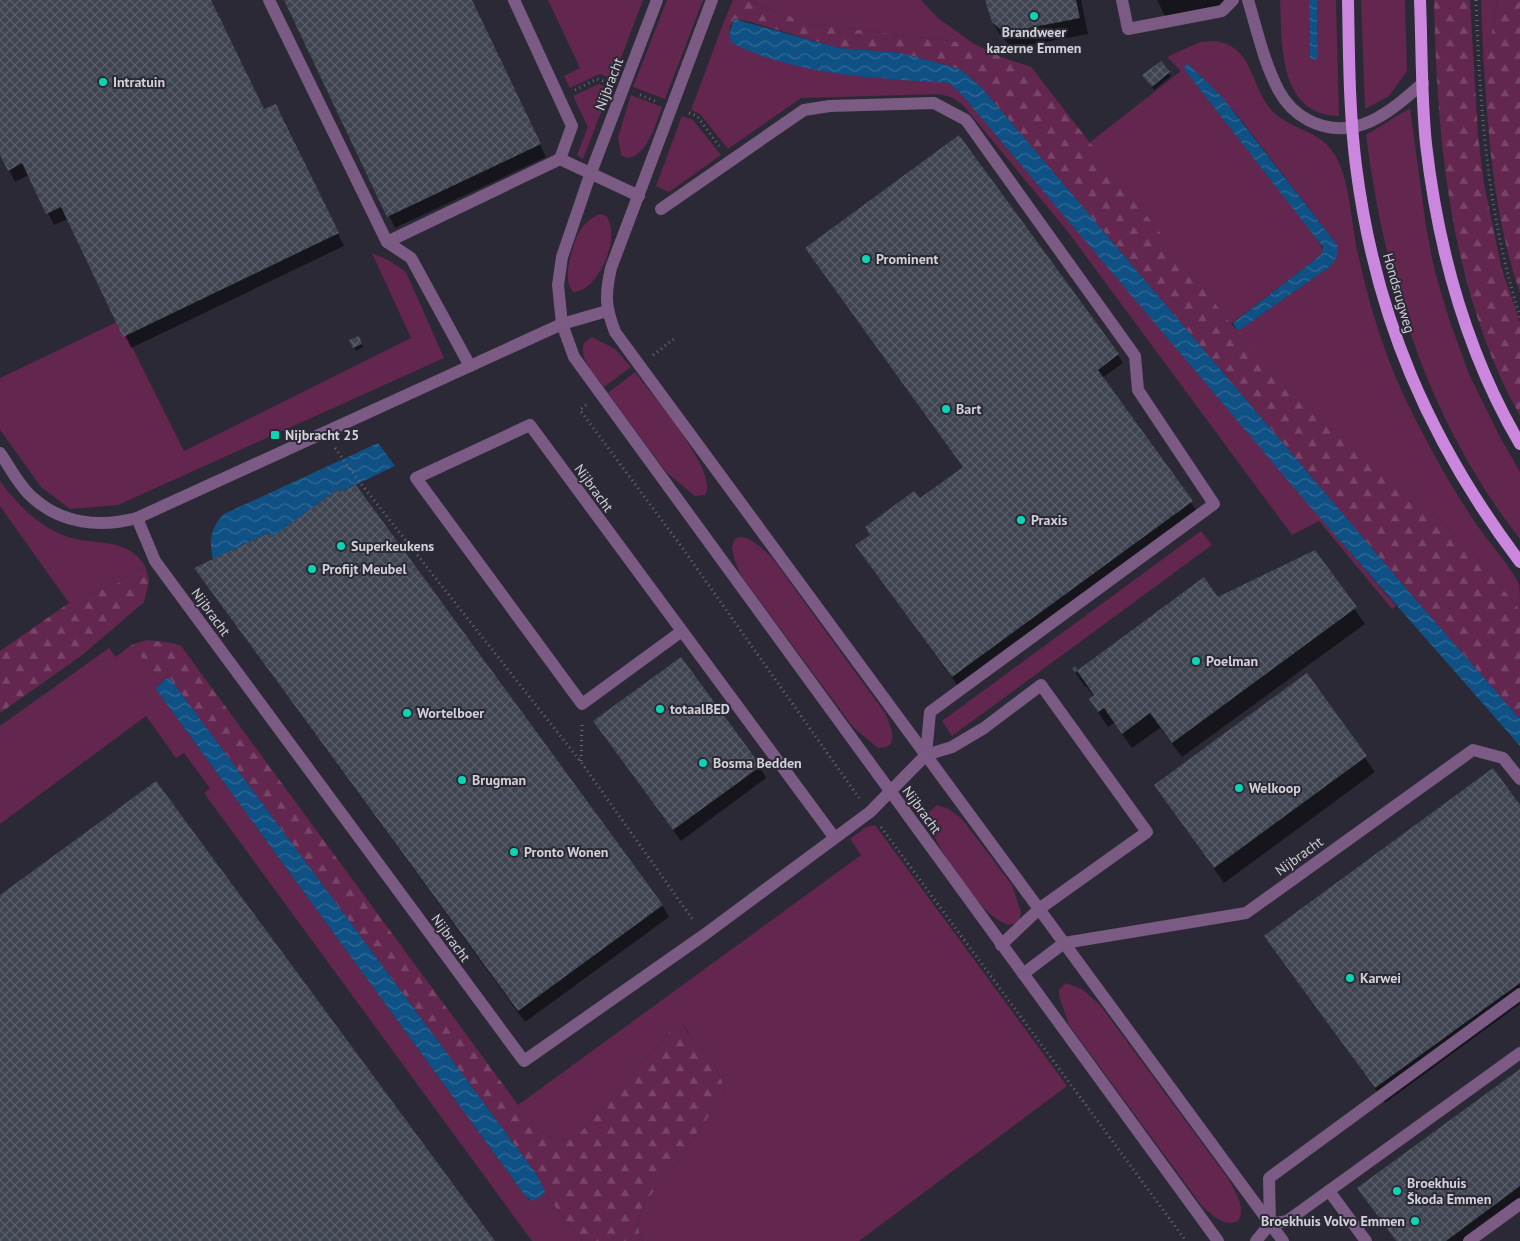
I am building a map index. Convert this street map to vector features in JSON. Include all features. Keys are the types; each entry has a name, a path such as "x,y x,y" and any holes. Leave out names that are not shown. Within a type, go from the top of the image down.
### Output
{"main road":[{"name":"Hondsrugweg","path":"1348,0 1349,82 1356,166 1373,260 1384,306 1402,356 1429,418 1467,487 1520,562"},
{"path":"1420,0 1426,142 1436,212 1449,274 1476,354 1507,422 1520,444"}],"street":[{"path":"269,0 387,242 411,258 470,366"},
{"path":"387,242 560,159 572,126 514,0"},
{"name":"Nijbracht","path":"657,0 590,175 562,257 558,285 562,324 566,340 582,371 618,416 1218,1241"},
{"path":"712,0 611,268 605,293 607,311 615,332 1283,1241"},
{"path":"1122,0 1128,29 1222,11 1233,0"},
{"path":"1248,0 1279,91 1295,113 1322,127 1352,128 1370,122 1388,113 1423,83"},
{"path":"661,209 804,110 830,106 934,102 966,120 1135,356 1138,390 1214,504 930,712 926,755"},
{"path":"560,159 590,175 639,196"},
{"path":"0,453 31,497 59,516 102,524 137,518 562,324 607,311"},
{"name":"Nijbracht","path":"582,704 416,478 530,425 834,837"},
{"name":"Nijbracht","path":"137,518 155,561 524,1062 704,935 870,812 926,755 952,746 984,728 1041,685 1147,832 1039,909 1002,945"},
{"path":"582,704 682,632"},
{"name":"Nijbracht","path":"1023,974 1064,943 1246,913 1473,750 1503,758 1520,779"},
{"path":"1270,1224 1269,1178 1520,994"},
{"path":"1256,1241 1270,1224 1287,1221 1520,1053"},
{"path":"1329,1191 1366,1241"},
{"path":"1469,1241 1520,1204"}],"path":[{"path":"1476,0 1485,159 1499,239 1520,317"},
{"path":"341,455 362,485 581,762 704,935"},
{"path":"581,762 582,704"}],"green space":[{"path":"548,0 643,0 613,79 600,74 570,88 564,76 580,68"},
{"path":"667,0 703,0 665,99 633,87"},
{"path":"733,0 746,0 811,24 974,44 1001,57 1031,67 1231,324 1467,545 1520,610 1520,719 1410,593 982,88 963,71 901,53 839,48 747,21 734,19 730,27 723,24"},
{"path":"746,0 921,0 938,18 974,44 811,24"},
{"path":"1280,0 1309,0 1310,58 1315,60 1318,57 1317,0 1336,0 1339,116 1319,112 1304,104 1294,90 1287,74 1283,55"},
{"path":"1361,0 1405,0 1407,71 1389,96 1365,109"},
{"path":"1434,0 1470,0 1478,135 1484,184 1502,270 1520,322 1520,416 1496,368 1477,318 1452,214 1439,107"},
{"path":"1481,0 1497,0 1490,42 1483,51"},
{"path":"1497,0 1520,0 1520,293 1511,263 1498,203 1487,112 1483,51 1490,42"},
{"path":"723,24 730,27 729,35 733,43 777,59 823,70 949,83 962,95 1396,606 1392,609 1319,521 1292,535 1068,232 963,105 951,97 939,94 801,98 728,149 700,114 691,110"},
{"path":"1215,41 1227,44 1243,57 1263,97 1276,114 1327,144 1339,162 1347,187 1366,290 1396,377 1419,426 1454,489 1478,527 1519,584 1520,610 1467,545 1238,331 1331,266 1338,246 1234,111 1184,69 1318,240 1323,250 1322,254 1231,324 1089,143 1181,71 1167,57 1200,42"},
{"path":"599,84 610,89 583,159 577,155 588,127 573,96"},
{"path":"631,95 662,107 654,130 645,146 634,156 627,158 621,155 618,137"},
{"path":"1410,108 1426,226 1434,268 1449,319 1469,374 1499,435 1520,472 1520,539 1488,494 1460,447 1436,398 1416,348 1385,244 1374,190 1366,135"},
{"path":"682,116 693,120 721,155 669,192 656,186"},
{"path":"600,214 606,216 610,225 611,236 605,261 592,282 583,289 574,292 568,280 568,271 575,243 585,224"},
{"path":"372,253 390,261 406,272 444,358 118,505 70,509 41,487 0,430 0,378 119,321 184,451 411,338"},
{"path":"592,337 615,349 631,367 604,387 583,354 584,343"},
{"path":"635,372 668,414 694,452 703,470 707,485 705,495 695,496 666,472 608,393"},
{"path":"0,481 28,513 55,532 76,539 119,546 129,550 145,566 120,582 69,603 0,506"},
{"path":"1201,531 1212,545 952,736 942,721"},
{"path":"739,537 749,539 773,559 885,713 890,724 892,736 890,745 878,748 853,727 740,574 732,547 734,540"},
{"path":"145,566 149,581 144,602 81,656 0,713 0,651 69,603 120,582"},
{"path":"147,640 181,646 518,1105 544,1133 551,1138 559,1140 578,1135 677,1024 683,1025 690,1037 714,1063 726,1091 671,1171 643,1204 638,1220 639,1233 643,1241 582,1241 544,1192 537,1175 169,677 162,682 131,645"},
{"path":"131,645 162,682 155,688 526,1197 529,1200 544,1192 582,1241 532,1241 204,793 210,788 184,753 176,758 146,716 0,824 0,726 109,648 116,657"},
{"path":"937,805 949,809 962,819 1012,885 1021,912 1019,923 1008,925 991,915 961,880 941,849 929,822 929,812"},
{"path":"875,825 1067,1086 859,1241 643,1241 639,1233 638,1220 643,1204 671,1171 726,1091 714,1063 690,1037 686,1028 677,1024 578,1135 559,1140 551,1138 537,1127 518,1105 861,855 850,839 866,827"},
{"path":"1066,983 1082,989 1100,1005 1227,1177 1240,1205 1241,1210 1238,1221 1228,1223 1223,1221 1202,1206 1069,1025 1059,996 1059,990"}],"water":[{"path":"1309,0 1317,0 1318,57 1315,60 1310,58"},
{"path":"734,19 839,48 901,53 953,67 963,71 982,88 1410,593 1520,719 1520,746 1300,495 962,95 949,83 838,74 811,69 757,54 732,43 729,35"},
{"path":"1187,63 1223,98 1338,246 1337,256 1331,266 1238,331 1233,323 1322,254 1323,247 1184,69"},
{"path":"378,443 395,466 340,492 338,489 272,537 269,533 213,559 211,540 213,530 224,514"},
{"path":"169,677 537,1175 545,1191 543,1195 533,1201 526,1197 155,688"}],"building":[{"path":"0,0 211,0 264,109 276,104 339,233 123,337 61,207 46,214 22,163 8,171 0,155"},
{"path":"284,0 472,0 541,144 387,217"},
{"name":"Brandweer kazerne Emmen","path":"985,0 1076,0 1080,18 1008,32 1000,29 992,22"},
{"path":"1161,61 1170,72 1152,87 1142,75"},
{"path":"959,135 1119,354 1098,370 1193,501 952,677 855,545 870,535 865,527 914,491 920,498 963,467 805,248"},
{"path":"359,336 362,344 353,348 349,340"},
{"path":"356,485 663,905 518,1011 194,568 269,533 272,537 338,489 340,492"},
{"path":"1315,550 1357,607 1172,743 1150,713 1122,734 1104,708 1098,712 1089,699 1094,695 1077,671 1075,673 1072,669 1075,666 1078,670 1204,577 1218,597"},
{"path":"681,657 761,766 673,830 593,721"},
{"path":"1307,673 1367,756 1214,868 1154,785"},
{"path":"1493,768 1520,805 1520,983 1375,1088 1264,936"},
{"path":"156,781 495,1241 0,1241 0,895"},
{"path":"1520,1069 1520,1186 1446,1241 1396,1241 1357,1188"}],"place":[{"name":"Brandweer kazerne Emmen","path":"1034,16"},
{"name":"Intratuin","path":"103,82"},
{"name":"Prominent","path":"866,259"},
{"name":"Bart","path":"946,409"},
{"name":"Nijbracht 25","path":"275,435"},
{"name":"Praxis","path":"1021,520"},
{"name":"Superkeukens","path":"341,546"},
{"name":"Profijt Meubel","path":"312,569"},
{"name":"Poelman","path":"1196,661"},
{"name":"totaalBED","path":"660,709"},
{"name":"Wortelboer","path":"407,713"},
{"name":"Bosma Bedden","path":"703,763"},
{"name":"Brugman","path":"462,780"},
{"name":"Welkoop","path":"1239,788"},
{"name":"Pronto Wonen","path":"514,852"},
{"name":"Karwei","path":"1350,978"},
{"name":"Broekhuis Škoda Emmen","path":"1397,1191"},
{"name":"Broekhuis Volvo Emmen","path":"1415,1221"}]}
